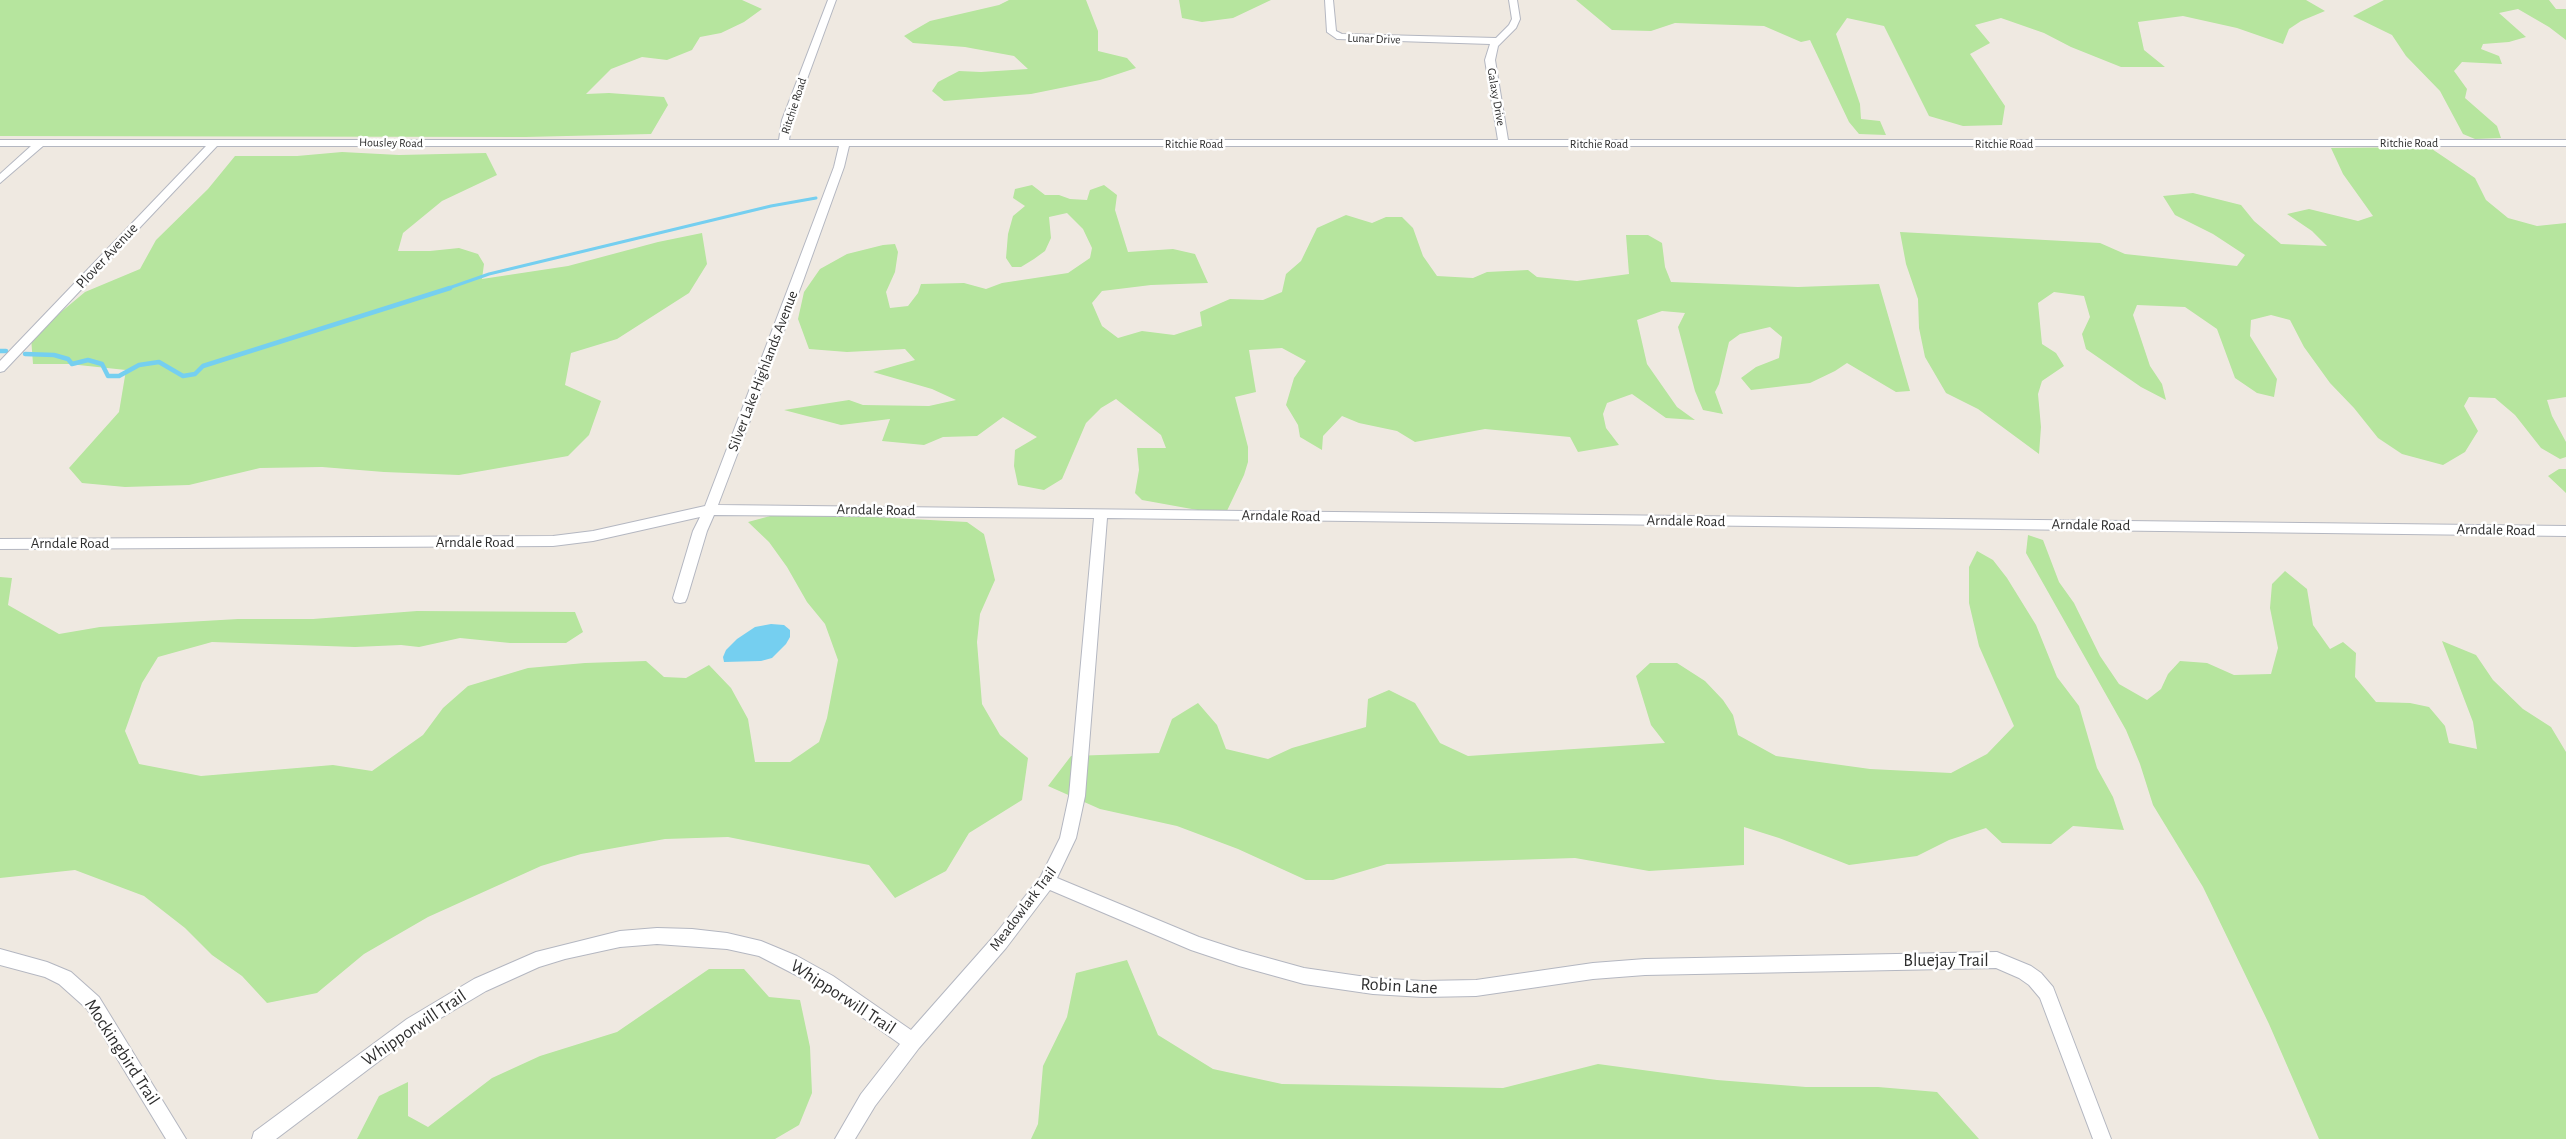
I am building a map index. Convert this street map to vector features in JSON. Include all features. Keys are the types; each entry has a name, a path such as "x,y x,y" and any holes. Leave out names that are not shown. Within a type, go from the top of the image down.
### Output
{"street":[{"name":"Ritchie Road","path":"832,0 787,120 783,143 2566,143"},
{"name":"Lunar Drive","path":"1330,0 1332,32 1340,37 1498,41"},
{"name":"Galaxy Drive","path":"1504,144 1490,60 1498,41 1513,26 1516,19 1513,0"},
{"name":"Housley Road","path":"0,143 783,143"},
{"path":"0,180 40,144"},
{"name":"Plover Avenue","path":"0,368 212,144"},
{"name":"Silver Lake Highlands Avenue","path":"680,598 687,571 709,510 840,167 845,144"},
{"name":"Arndale Road","path":"0,544 553,541 593,536 709,510 740,508 2566,531"},
{"name":"Meadowlark Trail","path":"844,1139 868,1100 913,1042 1000,942 1047,882 1068,838 1078,796 1101,513"},
{"name":"Robin Lane","path":"1047,882 1197,944 1239,958 1304,976 1372,986 1476,988 1619,968 1767,964"},
{"name":"Whipporwill Trail","path":"261,1139 413,1025 480,984 565,951 620,939 656,936 692,937 727,941 761,950 791,962 826,982 913,1042"},
{"name":"Mockingbird Trail","path":"0,957 47,970 80,990 93,1003 176,1139"},
{"name":"Bluejay Trail","path":"1767,964 1985,959 2010,964 2036,979 2047,993 2102,1139"}],"green space":[{"path":"0,0 742,0 762,9 744,22 721,33 700,37 692,50 667,60 642,57 611,69 586,94 609,93 664,97 668,105 651,134 525,137 0,136"},
{"path":"1009,0 1086,0 1098,31 1098,51 1127,58 1136,68 1100,80 1031,94 944,101 932,91 938,82 959,71 981,72 1028,69 1014,56 965,47 913,43 904,36 930,21 999,5"},
{"path":"1179,0 1271,0 1233,18 1202,22 1182,18"},
{"path":"1576,0 2306,0 2325,11 2301,21 2289,29 2283,44 2237,28 2183,16 2138,22 2144,50 2165,67 2121,67 2071,47 2044,33 2001,18 1975,25 1990,43 1970,54 2005,106 2002,125 1963,126 1929,116 1884,26 1847,18 1836,34 1860,104 1861,119 1880,121 1886,135 1859,134 1849,122 1810,40 1801,42 1764,26 1675,23 1651,31 1612,30"},
{"path":"2384,0 2549,0 2556,9 2566,9 2566,40 2549,27 2518,9 2499,13 2526,37 2509,42 2483,44 2481,49 2499,56 2502,64 2462,62 2454,71 2467,89 2465,98 2497,126 2501,138 2475,139 2463,134 2440,91 2406,56 2392,35 2353,16"},
{"path":"2429,147 2475,178 2486,200 2508,218 2537,226 2566,223 2566,397 2547,400 2552,416 2566,442 2566,457 2560,459 2541,448 2515,415 2495,398 2469,397 2464,406 2478,431 2465,452 2443,465 2402,454 2378,438 2354,408 2330,383 2304,347 2290,320 2271,315 2251,320 2250,336 2277,379 2274,397 2257,393 2235,378 2217,329 2185,307 2137,305 2133,315 2150,366 2162,384 2166,400 2141,387 2086,349 2082,334 2090,317 2084,296 2054,292 2038,303 2042,344 2056,353 2064,366 2042,381 2038,394 2041,427 2039,454 1978,409 1946,393 1925,357 1919,328 1918,299 1906,264 1900,232 2100,243 2125,254 2237,266 2245,255 2213,234 2175,215 2163,196 2193,193 2241,205 2254,221 2281,244 2327,246 2312,231 2287,214 2309,209 2358,221 2373,216 2343,174 2331,148"},
{"path":"342,152 399,155 486,153 497,175 442,201 403,233 398,251 430,251 459,248 478,254 484,264 482,279 568,266 658,242 702,233 707,264 689,293 617,339 571,353 565,385 601,401 589,435 568,456 459,475 322,467 260,468 189,485 125,487 82,483 69,468 119,412 126,370 69,364 33,364 31,337 85,292 140,269 156,240 208,189 235,156 297,156"},
{"path":"1032,185 1045,195 1059,195 1070,199 1087,200 1090,190 1104,185 1117,195 1115,210 1128,252 1173,249 1195,254 1208,283 1151,285 1102,291 1092,303 1102,326 1118,338 1142,331 1174,335 1202,326 1200,312 1230,299 1263,300 1282,292 1286,274 1301,261 1317,228 1346,215 1372,223 1386,217 1402,217 1413,228 1423,256 1437,276 1473,278 1487,272 1528,270 1537,277 1577,281 1629,274 1626,235 1648,235 1662,243 1665,267 1671,282 1798,287 1879,284 1910,391 1896,392 1847,363 1810,383 1751,390 1741,378 1756,367 1779,358 1782,337 1770,327 1740,334 1729,342 1719,384 1715,392 1723,414 1703,410 1695,391 1678,327 1685,313 1662,311 1637,320 1647,364 1677,407 1695,420 1666,418 1632,394 1607,403 1603,414 1606,428 1619,445 1578,452 1570,437 1485,429 1415,442 1397,431 1359,423 1342,416 1323,436 1322,450 1300,437 1298,425 1286,405 1294,378 1306,361 1282,348 1249,350 1256,392 1235,397 1248,447 1248,462 1244,475 1225,515 1142,500 1135,493 1139,470 1137,448 1166,448 1161,435 1116,399 1101,408 1086,423 1062,479 1044,490 1018,485 1014,466 1015,450 1037,437 1003,417 977,436 943,437 924,445 882,441 890,419 841,425 784,410 849,400 863,405 929,406 956,400 932,389 873,372 915,360 905,349 847,352 809,349 798,319 804,292 820,269 847,254 895,244 898,252 895,272 886,292 890,308 908,306 918,293 921,284 964,283 986,289 1002,283 1068,273 1090,258 1092,248 1083,229 1067,213 1049,217 1051,238 1045,251 1021,267 1012,267 1006,258 1008,234 1013,216 1025,206 1013,198 1015,189"},
{"path":"2559,469 2566,469 2566,493 2548,476"},
{"path":"774,515 874,517 967,522 984,534 995,580 980,614 977,642 982,704 1000,735 1028,758 1022,800 969,833 946,871 895,898 869,865 728,837 665,839 581,854 541,866 428,917 364,954 317,993 267,1003 242,976 212,955 185,928 144,896 75,870 0,878 0,577 12,578 8,605 59,634 100,627 238,619 313,619 417,611 575,612 583,632 566,643 510,643 460,638 419,647 401,645 355,647 212,642 158,657 142,683 125,731 139,764 201,776 333,765 372,771 423,735 443,708 468,686 528,668 585,663 646,661 664,677 686,678 709,665 731,688 748,719 755,762 790,762 819,742 827,718 838,660 825,624 807,602 787,567 769,542 748,522"},
{"path":"2028,535 2043,540 2059,582 2074,603 2100,656 2119,684 2147,700 2161,689 2168,674 2180,661 2207,663 2234,675 2271,674 2278,648 2270,608 2272,584 2285,571 2307,589 2313,625 2330,649 2343,642 2356,653 2355,677 2376,702 2410,703 2429,707 2445,726 2449,743 2477,749 2473,722 2442,641 2476,655 2493,680 2523,709 2551,727 2566,752 2566,1139 2319,1139 2269,1024 2203,887 2153,805 2140,764 2126,730 2026,553"},
{"path":"1977,551 1993,560 2007,578 2036,625 2057,677 2079,706 2097,768 2113,797 2124,830 2073,826 2051,844 2002,843 1986,828 1949,840 1917,856 1849,865 1779,838 1744,827 1744,865 1649,871 1575,858 1387,864 1333,880 1306,880 1238,849 1177,826 1100,809 1048,786 1071,756 1159,753 1172,719 1198,703 1217,725 1226,749 1268,759 1292,748 1366,727 1368,699 1389,690 1415,703 1440,743 1468,756 1665,743 1651,725 1636,676 1650,663 1677,663 1705,681 1723,700 1733,715 1738,735 1776,756 1870,769 1951,773 1987,754 2014,726 1979,646 1969,603 1969,567"},
{"path":"1127,960 1158,1035 1213,1069 1282,1084 1503,1088 1598,1064 1717,1080 1806,1087 1878,1087 1937,1092 1979,1139 1031,1139 1038,1124 1043,1066 1067,1017 1076,973"},
{"path":"709,969 744,969 769,997 800,1000 810,1047 812,1093 799,1125 775,1139 357,1139 379,1096 408,1082 408,1116 428,1127 492,1078 540,1056 617,1032"}],"water":[{"path":"771,624 784,625 790,630 790,637 786,644 772,658 761,661 724,662 723,657 726,650 737,639 755,627"}],"waterway":[{"path":"446,289 489,274 771,206 816,198"},
{"path":"25,354 54,355 68,359 72,364 88,360 102,364 108,376 119,376 139,365 159,362 183,376 195,374 203,366 450,288"},
{"path":"0,351 6,351"}]}
